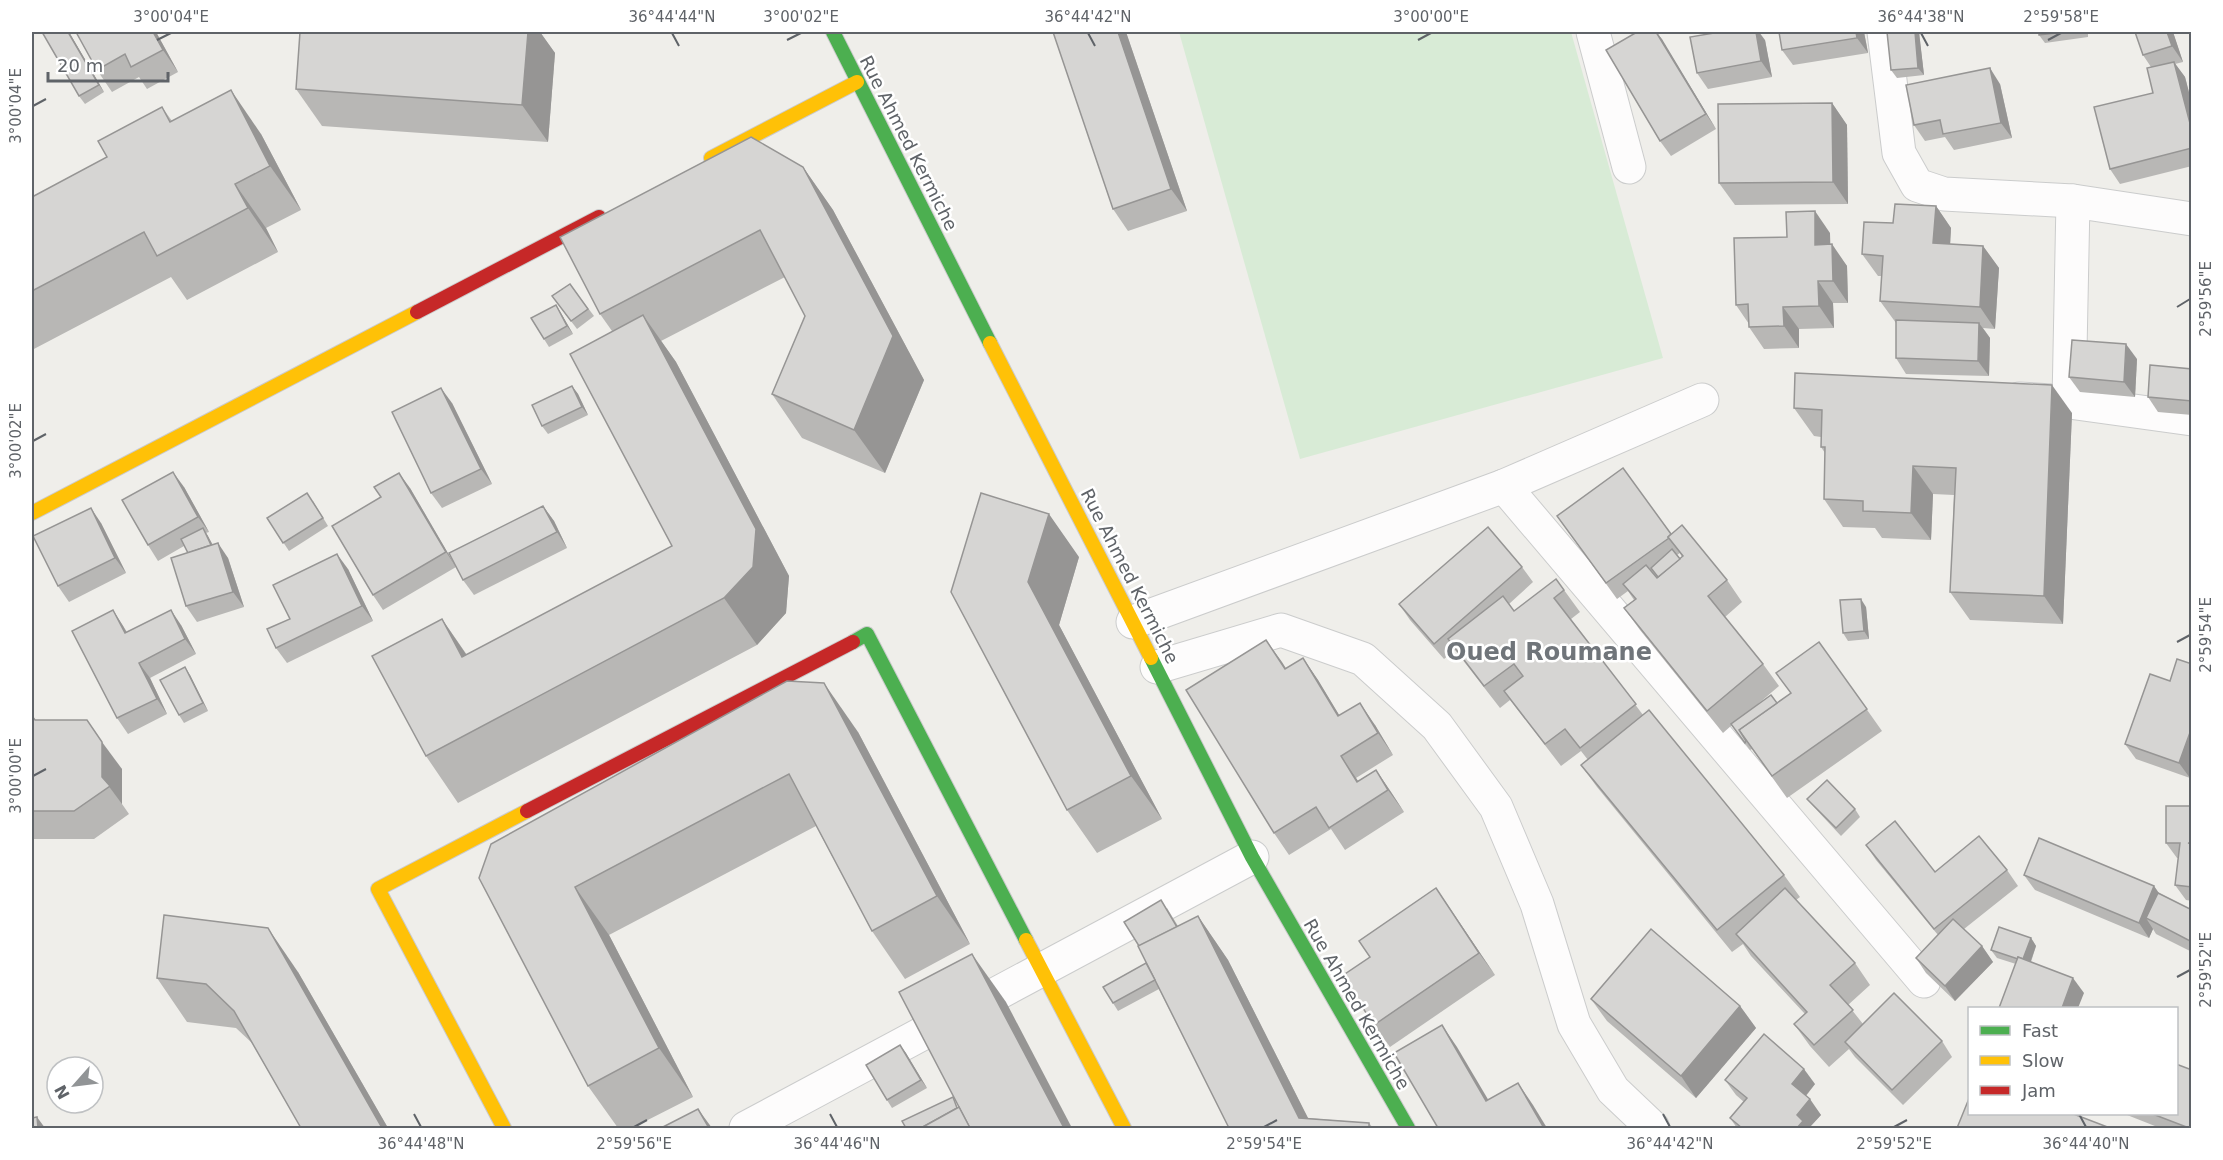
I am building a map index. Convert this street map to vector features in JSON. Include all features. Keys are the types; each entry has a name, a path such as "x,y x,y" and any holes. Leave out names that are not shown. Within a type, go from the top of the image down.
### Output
{"street":[{"name":"Rue Ahmed Kermiche","path":"833,32 1252,858 1408,1128"},
{"path":"1593,32 1629,167"},
{"path":"1884,32 1899,153 1917,185 1944,194 2073,201 2192,219"},
{"path":"699,165 857,82"},
{"path":"2069,402 2073,201"},
{"path":"32,513 614,209"},
{"path":"1989,396 2069,402 2192,418"},
{"path":"1133,622 1504,486 1702,400"},
{"path":"1504,486 1924,981"},
{"path":"1156,667 1281,630 1363,659 1437,726 1496,807 1537,904 1574,1024 1613,1090 1653,1128"},
{"path":"504,1128 378,889 867,634 1124,1128"},
{"path":"746,1128 1040,969 1252,858"}],"green space":[{"path":"1179,32 1571,32 1663,358 1300,459"}],"building":[{"path":"42,32 68,32 99,85 79,96"},
{"path":"76,32 153,32 163,50 131,67 125,54 97,70"},
{"path":"300,32 528,32 522,105 296,89"},
{"path":"1053,32 1118,32 1171,189 1113,209"},
{"path":"1637,32 1656,32 1706,114 1660,141 1606,50"},
{"path":"1720,32 1756,32 1761,61 1697,73 1690,37"},
{"path":"1779,32 1856,32 1857,38 1782,50"},
{"path":"1887,32 1915,32 1918,68 1891,70"},
{"path":"2039,32 2065,32 2039,35"},
{"path":"2135,32 2167,32 2172,46 2143,55"},
{"path":"2174,62 2192,131 2192,148 2110,169 2094,107 2153,93 2147,68"},
{"path":"1990,68 2001,123 1943,134 1940,120 1914,125 1906,85"},
{"path":"231,90 270,166 235,184 248,208 157,256 144,232 32,291 32,197 107,157 98,141 162,107 170,122"},
{"path":"1832,103 1833,182 1719,183 1718,104"},
{"path":"751,137 803,167 893,336 854,430 772,394 805,316 760,230 600,314 560,237"},
{"path":"1895,204 1936,206 1933,243 1983,246 1980,307 1880,301 1883,256 1862,254 1864,222 1893,223"},
{"path":"1815,211 1815,245 1832,244 1833,281 1818,281 1819,306 1783,307 1784,326 1749,327 1748,304 1736,305 1734,238 1787,237 1786,212"},
{"path":"570,284 588,309 571,321 552,296"},
{"path":"556,305 567,326 544,339 531,318"},
{"path":"643,315 756,529 753,567 724,598 426,756 372,656 442,619 462,657 672,546 570,354"},
{"path":"1896,320 1979,323 1978,361 1896,358"},
{"path":"2072,340 2126,344 2124,382 2069,377"},
{"path":"2150,365 2192,369 2192,401 2148,397"},
{"path":"1795,373 2052,385 2044,596 1950,592 1956,468 1913,466 1911,513 1863,511 1863,501 1824,499 1825,447 1821,447 1822,410 1794,408"},
{"path":"572,386 582,407 542,426 532,405"},
{"path":"441,388 481,469 431,493 392,412"},
{"path":"1623,468 1671,534 1669,538 1606,583 1557,516"},
{"path":"173,472 198,517 148,545 122,500"},
{"path":"399,473 446,552 373,595 332,526 381,497 374,487"},
{"path":"307,493 323,518 283,543 267,518"},
{"path":"981,493 1049,514 1028,582 1131,776 1067,810 951,592"},
{"path":"543,506 557,532 463,580 449,553"},
{"path":"91,508 115,558 58,586 33,536"},
{"path":"1682,525 1727,580 1708,596 1763,664 1707,711 1624,608 1636,599 1623,584 1646,565 1657,578 1683,556 1668,537"},
{"path":"1488,527 1522,567 1434,644 1399,604"},
{"path":"203,528 211,545 188,553 181,539"},
{"path":"218,543 233,592 186,606 171,558"},
{"path":"1672,549 1680,559 1658,577 1651,568"},
{"path":"337,554 362,606 276,648 267,629 290,619 273,585"},
{"path":"1556,579 1564,590 1554,598 1636,704 1580,748 1565,729 1545,744 1504,691 1523,676 1514,664 1484,686 1448,639 1503,596 1514,611"},
{"path":"1861,599 1864,631 1843,633 1840,600"},
{"path":"113,610 125,633 171,610 185,639 139,663 157,699 117,718 72,631"},
{"path":"1266,640 1285,669 1303,658 1338,716 1360,703 1378,733 1341,756 1357,782 1376,770 1388,790 1329,828 1316,807 1274,833 1186,690"},
{"path":"1819,642 1867,709 1772,776 1739,730 1791,693 1776,673"},
{"path":"2177,659 2192,664 2192,727 2179,763 2125,744 2150,674 2170,681"},
{"path":"185,667 203,703 179,715 160,680"},
{"path":"787,681 824,683 937,896 872,931 789,774 575,887 659,1048 588,1086 479,878 491,844"},
{"path":"1771,695 1777,703 1739,730 1745,743 1731,724"},
{"path":"1649,710 1784,875 1717,930 1581,765"},
{"path":"32,716 35,720 87,720 102,742 102,777 110,786 74,811 32,811"},
{"path":"1827,780 1855,809 1836,828 1807,799"},
{"path":"2166,806 2192,806 2192,843 2188,843 2192,844 2192,887 2175,885 2180,843 2166,843"},
{"path":"1895,821 1935,872 1979,836 2007,870 1934,929 1866,845"},
{"path":"2039,838 2154,886 2139,923 2024,875"},
{"path":"1436,888 1479,953 1374,1025 1342,976 1370,957 1359,941"},
{"path":"1785,888 1855,963 1830,985 1853,1010 1814,1045 1794,1024 1807,1012 1736,934"},
{"path":"2158,893 2192,910 2192,942 2146,918"},
{"path":"1161,900 1177,927 1139,946 1124,922"},
{"path":"164,915 268,928 382,1128 301,1128 234,1011 206,984 157,978"},
{"path":"1198,916 1299,1118 1369,1123 1369,1128 1229,1128 1138,946"},
{"path":"1953,919 1982,946 1945,986 1916,958"},
{"path":"1999,927 2031,938 2023,959 1991,950"},
{"path":"1651,929 1740,1006 1681,1076 1591,999"},
{"path":"972,954 1064,1128 970,1128 899,992"},
{"path":"2018,957 2073,978 2062,1007 1999,1007"},
{"path":"1146,963 1155,980 1113,1003 1103,987"},
{"path":"1894,993 1942,1041 1892,1090 1845,1042"},
{"path":"1442,1025 1486,1101 1518,1083 1544,1128 1438,1128 1394,1053"},
{"path":"1764,1034 1804,1069 1792,1084 1810,1099 1797,1115 1803,1121 1797,1128 1742,1128 1730,1118 1747,1098 1725,1080"},
{"path":"900,1045 921,1080 887,1100 866,1065"},
{"path":"2178,1065 2192,1070 2192,1128 2155,1115 2178,1115"},
{"path":"953,1097 957,1108 921,1128 906,1128 902,1121"},
{"path":"1968,1101 1968,1115 2076,1115 2110,1128 1957,1128"},
{"path":"959,1107 970,1128 921,1128"},
{"path":"698,1109 709,1128 661,1128"},
{"path":"37,1117 38,1128 32,1128 32,1118"}],"traffic: fast":[{"path":"833,32 990,343"},
{"path":"853,642 867,634 1026,940"},
{"path":"1151,658 1252,857 1408,1128"}],"traffic: slow":[{"path":"711,158 857,82"},
{"path":"32,513 417,312"},
{"path":"990,343 1151,658"},
{"path":"504,1128 378,889 527,811"},
{"path":"1026,940 1124,1128"}],"traffic: jam":[{"path":"417,312 599,217"},
{"path":"527,811 853,642"}],"district":[{"name":"Oued Roumane","path":"1549,652"}]}
